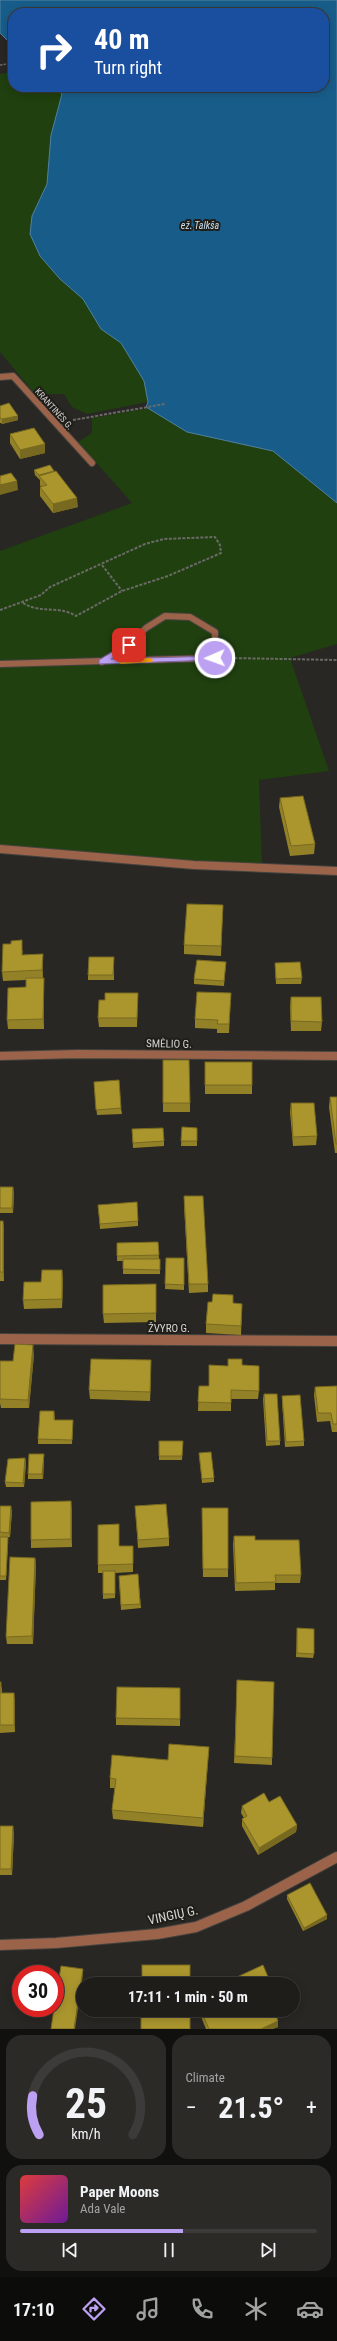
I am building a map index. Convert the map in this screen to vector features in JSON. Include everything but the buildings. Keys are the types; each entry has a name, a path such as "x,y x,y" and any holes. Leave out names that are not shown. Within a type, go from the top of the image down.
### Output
{"street":[{"name":"KRANTINĖS G.","path":"0,377 13,376 92,463"},
{"path":"0,664 102,662 215,658 215,632 190,617 165,616 146,628 129,645 102,662"},
{"path":"0,849 194,865 337,872"},
{"name":"SMĖLIO G.","path":"0,1056 78,1054 337,1056"},
{"name":"ŽVYRO G.","path":"0,1339 337,1341"},
{"name":"VINGIŲ G.","path":"0,1945 56,1943 157,1934 196,1926 246,1906 337,1857"}],"path":[{"path":"0,65 8,64"},
{"path":"55,423 166,404"},
{"path":"0,610 23,603 41,595 50,587 102,565 145,544 164,539 215,537 220,545 221,553 168,576 122,591 76,616 64,610 41,611 30,608 23,603"},
{"path":"102,565 122,591"},
{"path":"215,658 337,660"}],"green space":[{"path":"8,73 8,92 60,92 62,94 51,135 47,184 32,216 40,256 60,279 83,299 101,329 121,343 144,381 148,402 87,414 72,407 64,394 35,394 0,352 0,74"},
{"path":"149,408 187,432 273,451 337,503 337,644 290,658 329,771 259,780 262,867 0,849 0,551 132,503 78,442 92,433 92,418"}],"water":[{"name":"ež. Talkša","path":"0,0 337,0 337,503 273,451 187,432 146,407 148,402 144,381 121,343 101,329 83,299 60,279 40,256 30,234 32,216 47,184 51,135 62,94 60,92 329,92 329,8 8,8 8,41 0,33"}],"slow traffic":[{"path":"121,661 150,660"}],"route":[{"path":"129,645 102,662 215,658"}]}
